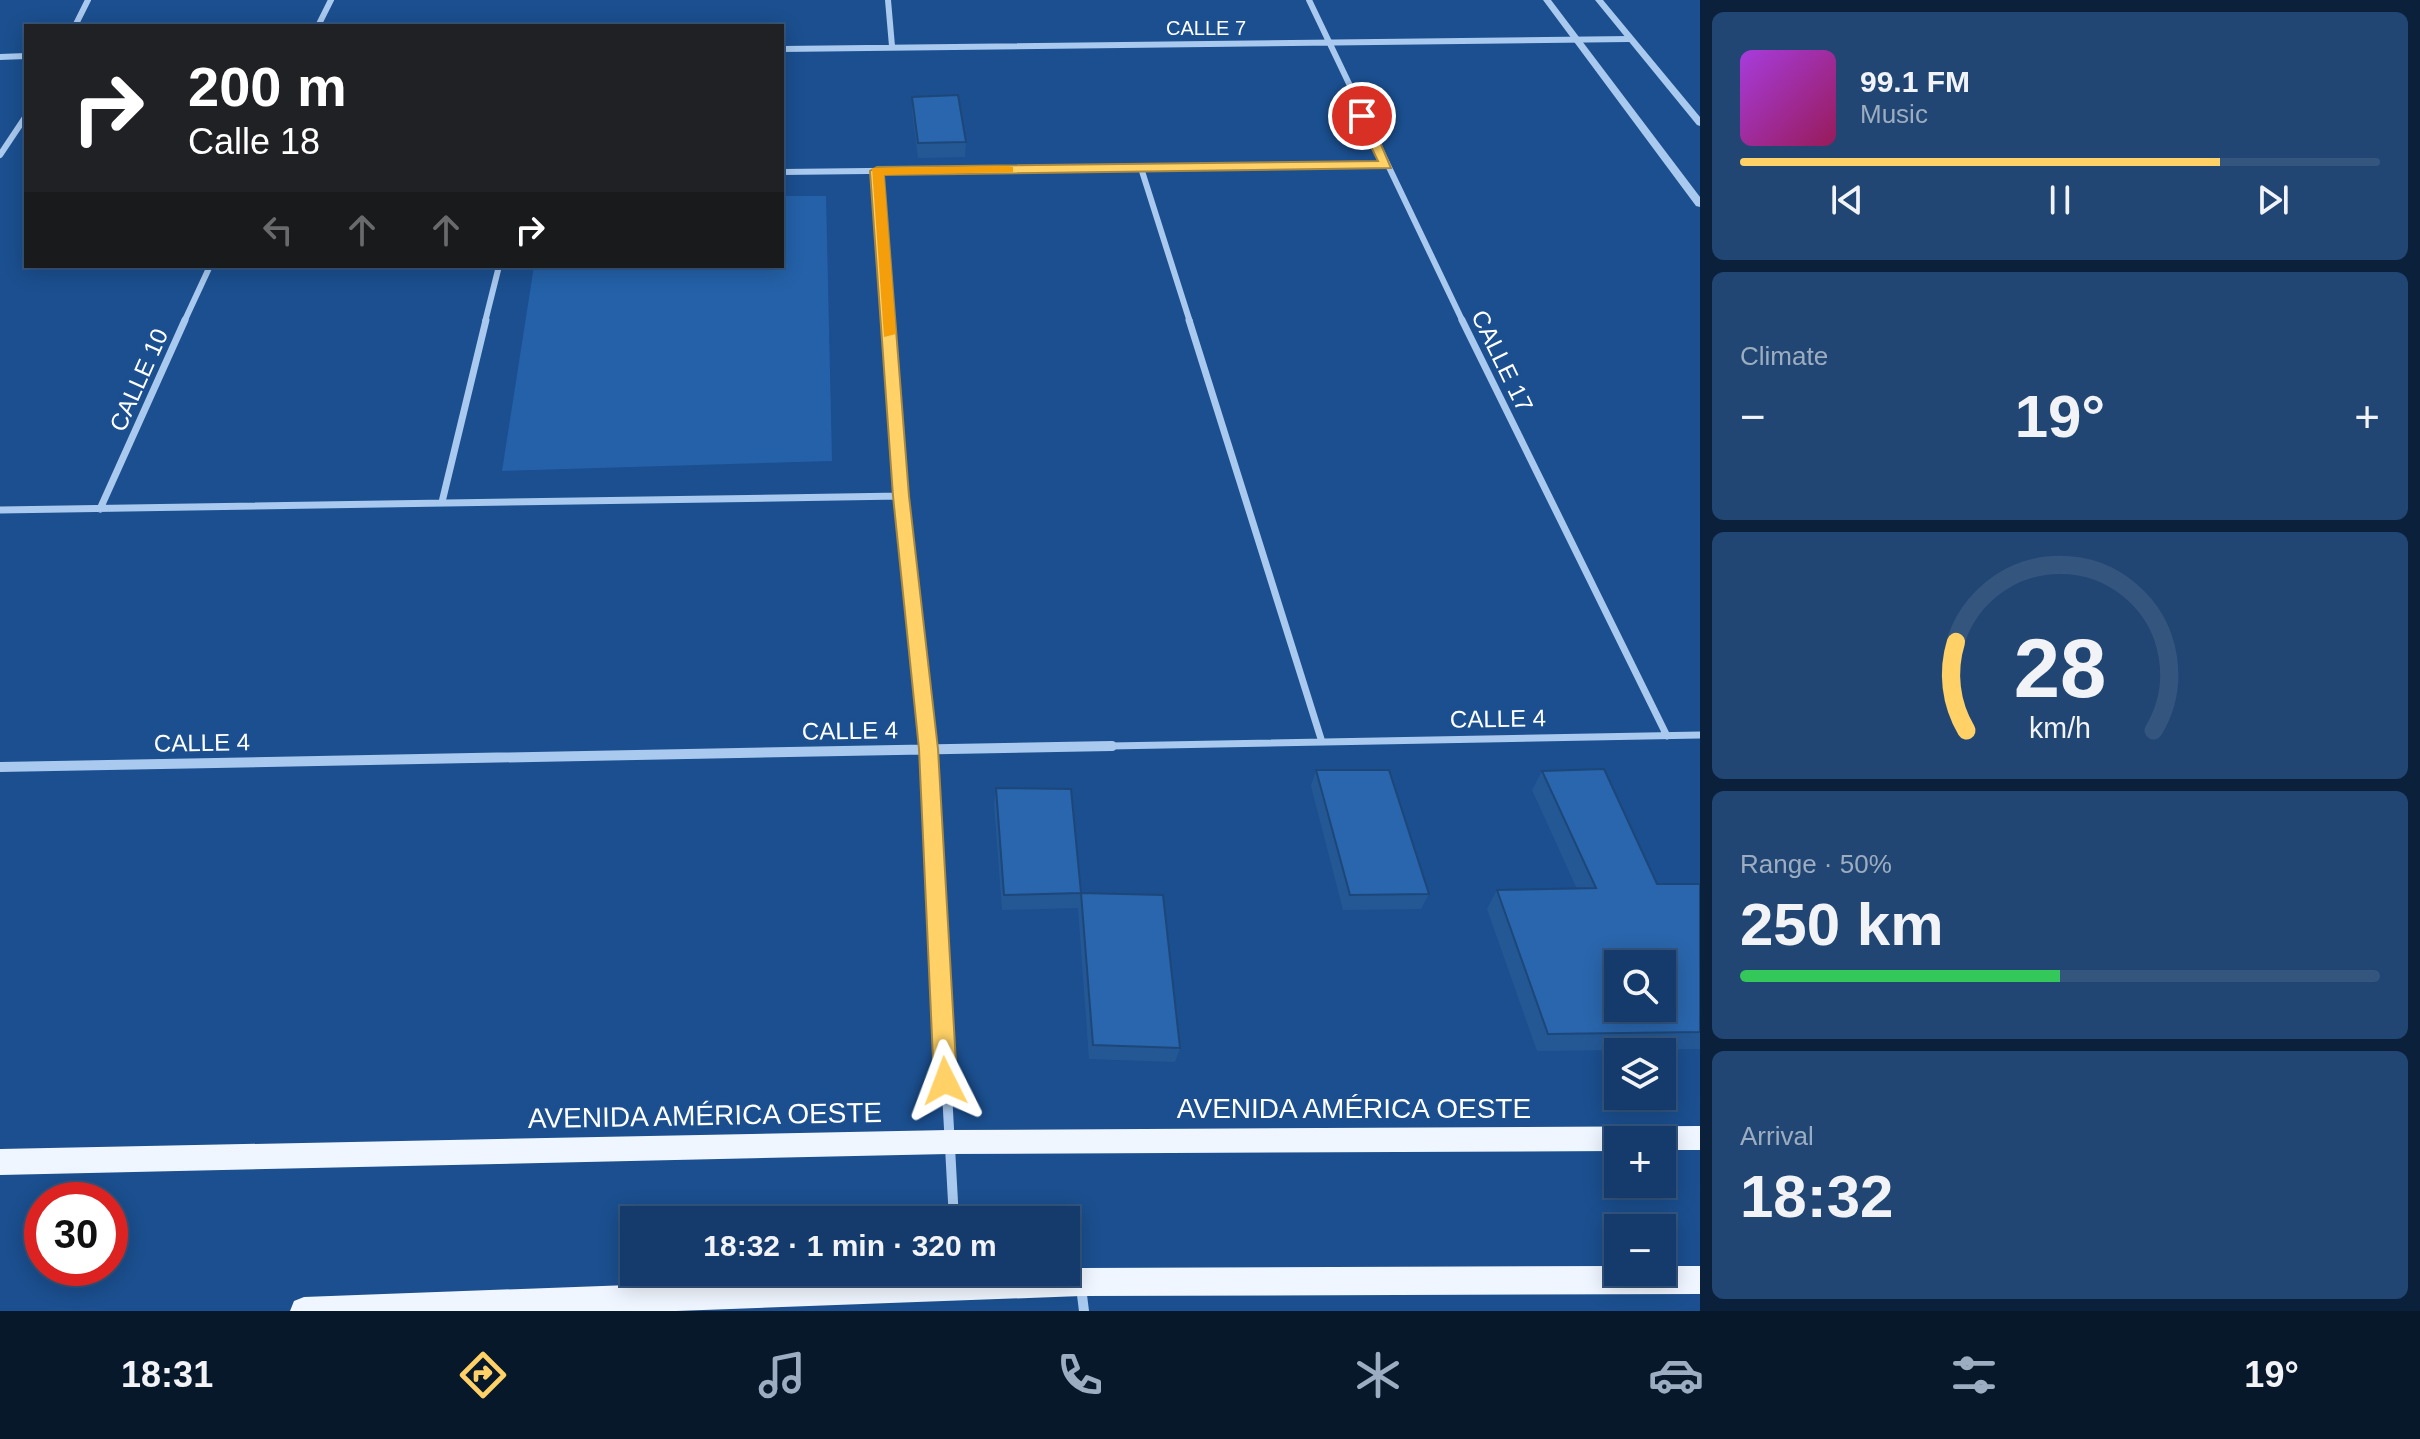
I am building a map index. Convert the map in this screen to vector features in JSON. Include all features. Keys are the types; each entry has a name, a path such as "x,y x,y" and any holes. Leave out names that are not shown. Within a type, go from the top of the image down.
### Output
{"main road":[{"name":"AVENIDA AMÉRICA OESTE","path":"0,1162 948,1142 1700,1138"},
{"path":"1081,1282 1700,1280"},
{"path":"304,1311 832,1286"}],"street":[{"path":"76,24 88,0"},
{"path":"319,24 331,0"},
{"path":"888,0 892,46"},
{"name":"CALLE 17","path":"1309,0 1386,165 1667,736"},
{"path":"1547,0 1700,204"},
{"path":"1599,0 1700,123"},
{"name":"CALLE 7","path":"784,49 1630,39"},
{"path":"0,57 24,56"},
{"path":"0,155 24,119"},
{"path":"784,172 1386,165"},
{"path":"1141,168 1322,742"},
{"path":"877,171 901,496 928,749 953,1206"},
{"name":"CALLE 10","path":"100,509 209,268"},
{"path":"442,502 499,268"},
{"path":"0,510 901,496"},
{"name":"CALLE 4","path":"0,767 1700,735"},
{"path":"1081,1282 1084,1311"}],"shaded area":[{"path":"784,196 826,196 832,461 502,471 534,268 784,268"}],"building":[{"path":"958,95 966,142 918,143 912,97"},
{"path":"1604,769 1657,884 1700,884 1700,1032 1548,1034 1497,890 1596,888 1542,771"},
{"path":"1316,770 1389,770 1429,894 1350,895"},
{"path":"996,788 1071,789 1081,893 1004,895"},
{"path":"1081,893 1163,895 1180,1048 1093,1045"}],"slow traffic":[{"path":"889,334 877,171 1008,169"}],"route":[{"path":"945,1081 928,749 901,496 877,171 1386,165 1362,116"}]}
